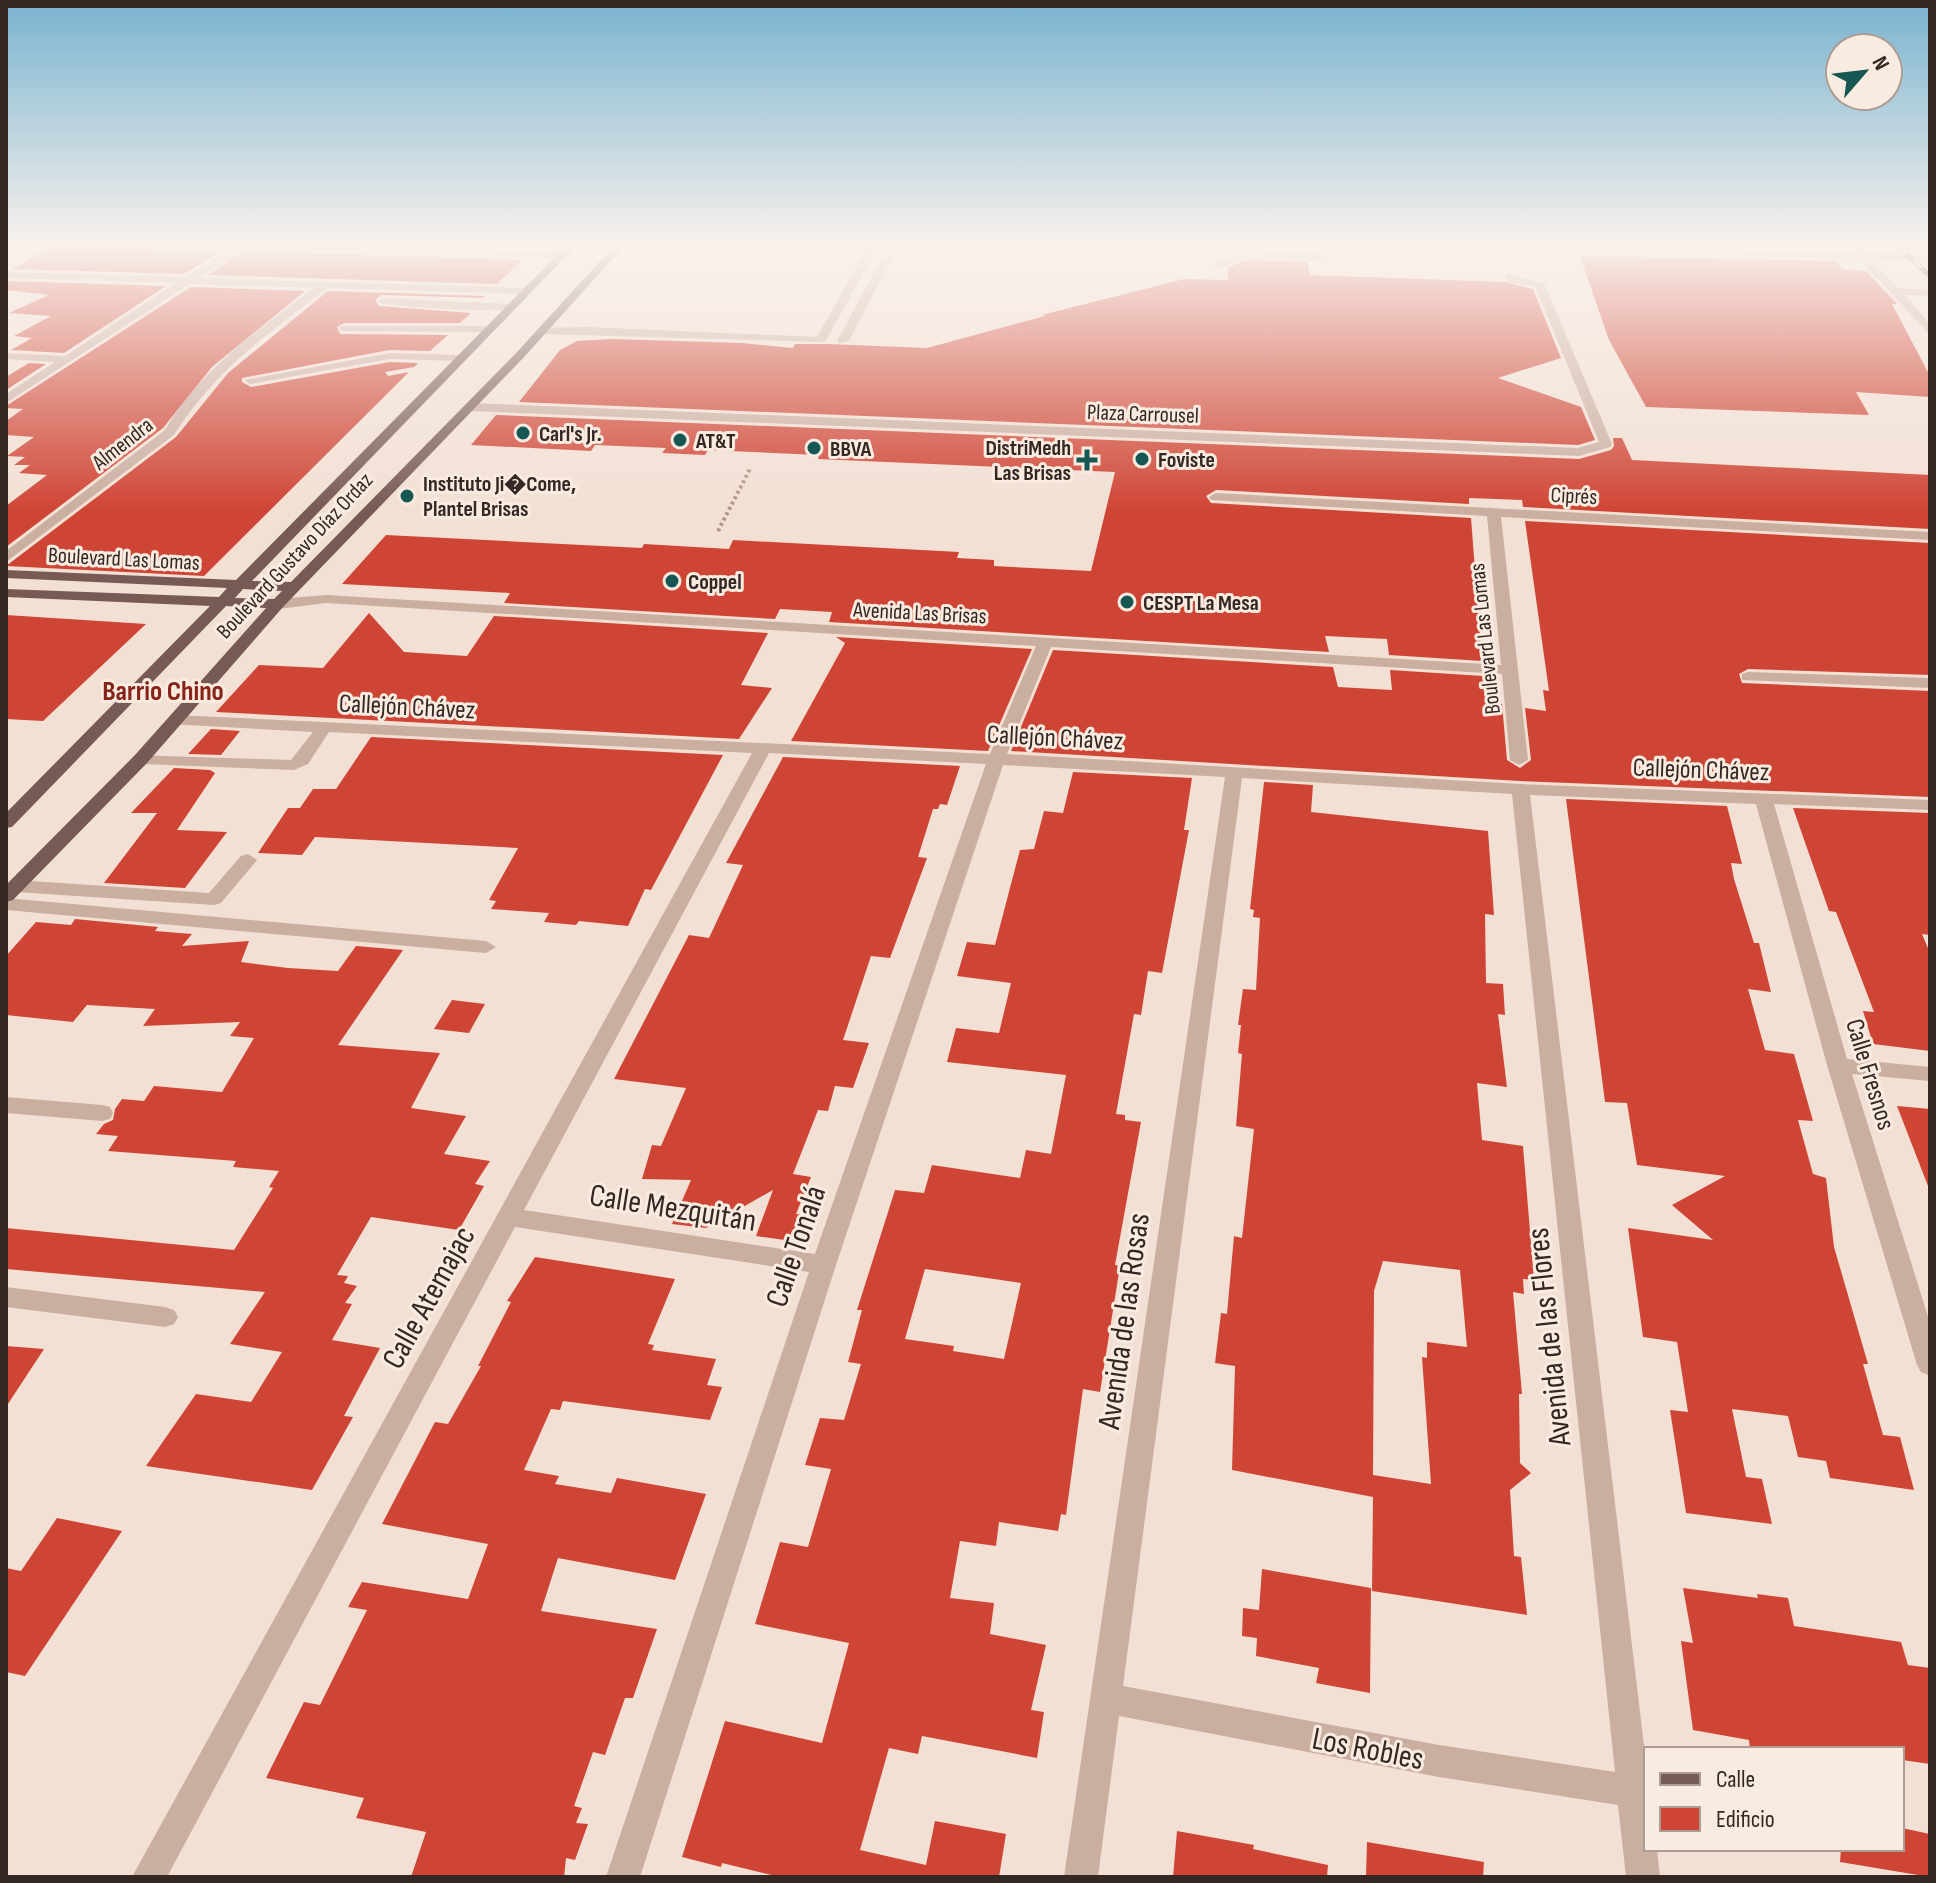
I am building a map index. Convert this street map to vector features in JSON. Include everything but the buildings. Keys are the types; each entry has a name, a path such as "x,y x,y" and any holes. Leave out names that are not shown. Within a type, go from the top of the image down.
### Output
{"main road":[{"name":"Boulevard Gustavo Díaz Ordaz","path":"6,823 484,335"},
{"name":"Boulevard Gustavo Díaz Ordaz","path":"11,891 141,759 278,604 537,335"},
{"name":"Boulevard Las Lomas","path":"6,574 294,587"},
{"name":"Boulevard Las Lomas","path":"6,593 278,604"}],"street":[{"path":"6,399 102,335"},
{"name":"Almendra","path":"6,558 170,432 184,405 206,377 260,335"},
{"path":"701,335 821,340 824,335"},
{"path":"843,341 846,335"},
{"name":"Plaza Carrousel","path":"470,407 1579,452 1606,444 1561,335"},
{"path":"6,356 66,359"},
{"path":"250,380 390,356 462,358"},
{"name":"Ciprés","path":"1216,497 1930,536"},
{"name":"Boulevard Las Lomas","path":"1494,513 1500,597 1511,670 1519,760"},
{"name":"Avenida Las Brisas","path":"294,587 326,599"},
{"name":"Avenida Las Brisas","path":"278,604 326,599 1511,670"},
{"name":"Calle Tonalá","path":"623,1877 824,1265 996,759 1046,641"},
{"path":"1748,677 1930,683"},
{"name":"Callejón Chávez","path":"176,720 996,759 1520,789 1930,805"},
{"path":"141,759 294,765 302,760 324,728"},
{"name":"Calle Atemajac","path":"149,1877 511,1217 763,748"},
{"name":"Avenida de las Rosas","path":"1081,1877 1234,774"},
{"name":"Avenida de las Flores","path":"1520,789 1643,1877"},
{"name":"Calle Fresnos","path":"1763,798 1838,1065 1930,1365"},
{"path":"11,891 214,899 248,860"},
{"path":"6,904 486,947"},
{"path":"1838,1065 1930,1074"},
{"path":"6,1105 102,1113"},
{"name":"Calle Mezquitán","path":"511,1217 824,1265"},
{"path":"6,1297 165,1317"},
{"name":"Los Robles","path":"1105,1698 1439,1761 1633,1791"}],"path":[{"path":"718,531 750,469"}],"place":[{"name":"Carl's Jr.","path":"523,433"},
{"name":"AT&T","path":"680,440"},
{"name":"BBVA","path":"814,448"},
{"name":"Foviste","path":"1142,459"},
{"name":"DistriMedh Las Brisas","path":"1087,460"},
{"name":"Instituto Ji�Come, Plantel Brisas","path":"407,496"},
{"name":"Coppel","path":"672,581"},
{"name":"CESPT La Mesa","path":"1127,602"}],"district":[{"name":"Barrio Chino","path":"163,690"}]}
